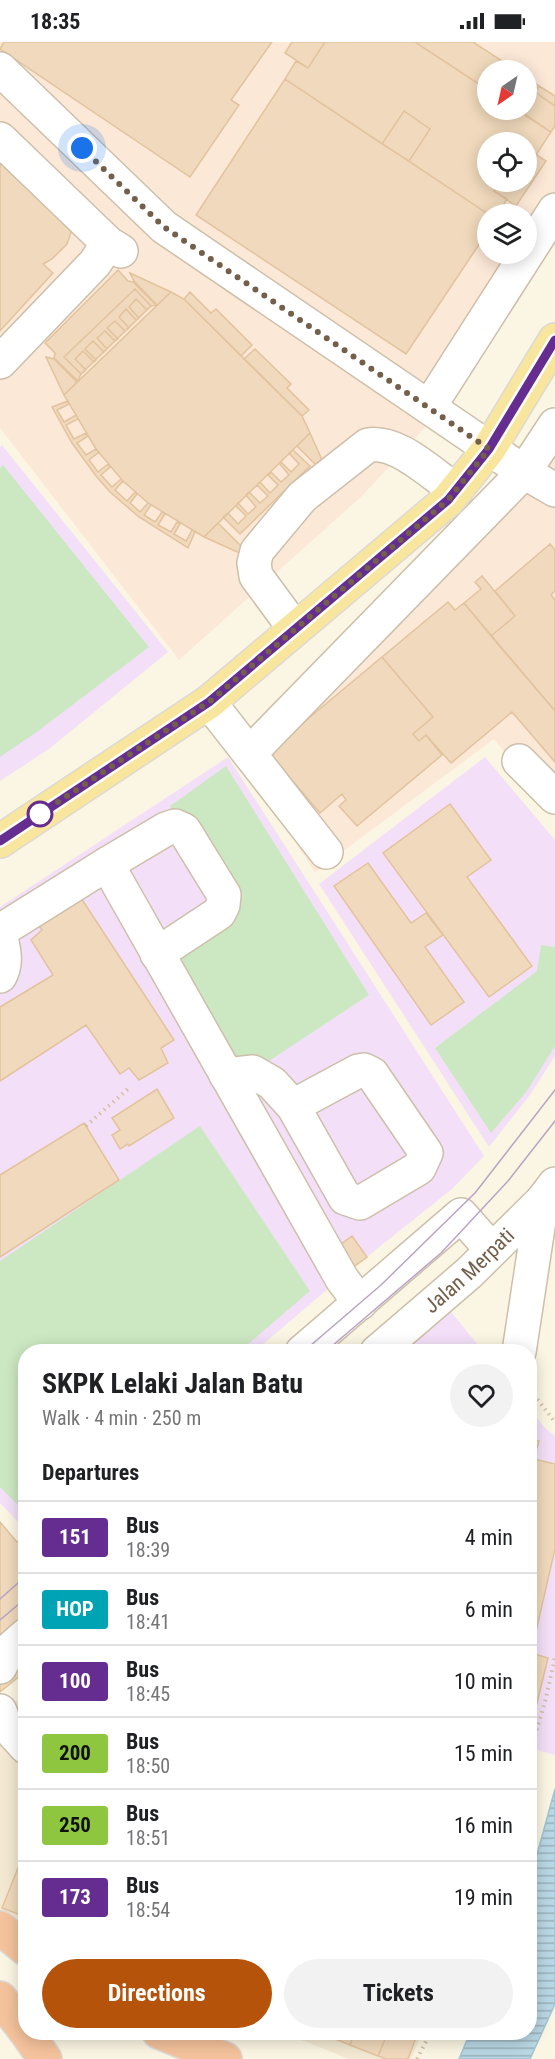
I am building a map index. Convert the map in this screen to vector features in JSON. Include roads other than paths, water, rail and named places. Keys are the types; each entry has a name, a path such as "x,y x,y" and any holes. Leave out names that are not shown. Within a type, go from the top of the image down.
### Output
{"highway":[{"path":"0,1928 18,1943"},
{"path":"0,1998 18,2022"},
{"path":"32,2040 45,2059"},
{"path":"179,2040 225,2059"}],"main road":[{"path":"0,841 209,702 448,500 489,449 555,340"}],"street":[{"path":"0,69 164,227 269,284 325,321 429,407 489,449 555,490"},
{"path":"0,139 115,247 95,263 0,362"},
{"path":"429,407 555,210"},
{"path":"249,753 524,472 555,425"},
{"path":"295,629 256,576 254,563 257,551 302,497 368,445 380,443 396,449 456,490"},
{"path":"209,702 326,852"},
{"path":"519,761 555,797"},
{"path":"0,976 3,971 4,952 0,932 107,864 175,826 184,830 224,895 223,905 219,913 157,954"},
{"path":"107,864 342,1279 360,1303"},
{"path":"226,1075 253,1072 272,1083 293,1106"},
{"path":"520,1344 549,1192"},
{"name":"Jalan Merpati","path":"386,1344 469,1273 549,1192"},
{"path":"311,1344 461,1215 492,1250"},
{"path":"0,1667 9,1650 18,1642"},
{"path":"0,1711 4,1723 18,1738"}],"water":[{"path":"555,1789 555,2004 530,2059 459,2059 467,2040 537,2040 537,1854"}],"tram line":[{"path":"312,1344 381,1285 475,1193 555,1090"},
{"path":"334,1344 441,1253 508,1181 555,1121"},
{"path":"0,1599 18,1583"},
{"path":"0,1620 18,1605"}]}
